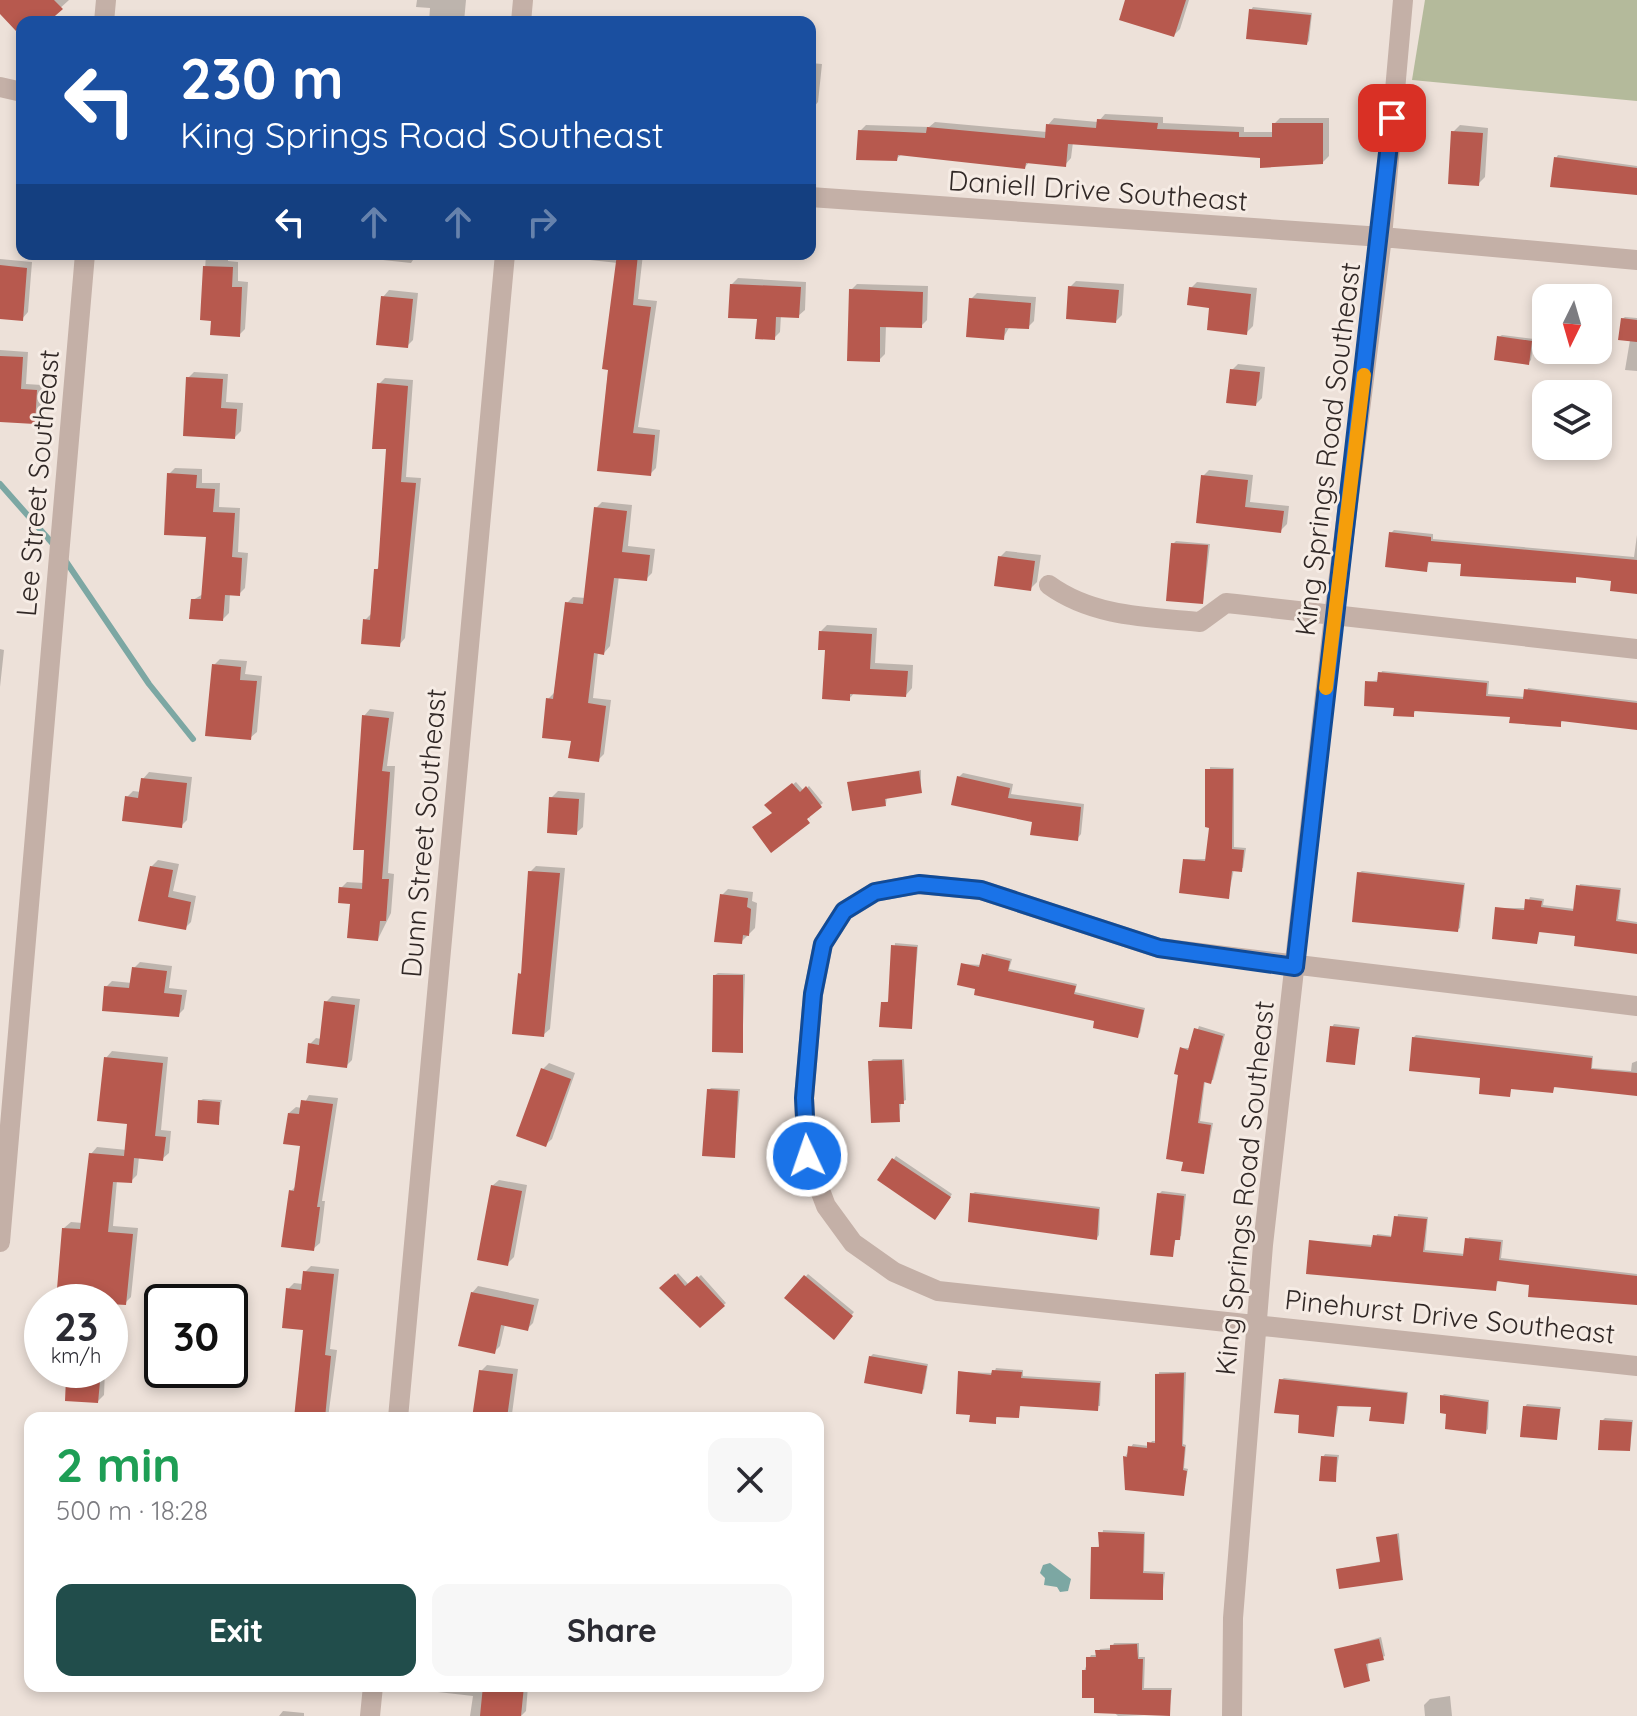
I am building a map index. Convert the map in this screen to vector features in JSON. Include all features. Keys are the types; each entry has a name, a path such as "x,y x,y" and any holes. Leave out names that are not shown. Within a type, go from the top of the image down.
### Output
{"street":[{"name":"King Springs Road Southeast","path":"1232,1716 1233,1618 1256,1322 1334,615 1382,237 1403,0"},
{"name":"Daniell Drive Southeast","path":"816,197 1382,237 1637,260"},
{"name":"Lee Street Southeast","path":"0,1242 84,260"},
{"name":"Dunn Street Southeast","path":"399,1412 504,260"},
{"path":"1049,585 1068,599 1097,610 1190,621 1207,619 1226,603 1637,649"},
{"name":"Pinehurst Drive Southeast","path":"1637,1006 1295,967 1159,948 981,890 919,884 875,892 844,911 823,944 813,994 804,1098 807,1156 826,1206 853,1243 894,1272 938,1291 1256,1322 1637,1366"},
{"path":"370,1716 372,1692"}],"green space":[{"path":"1425,0 1637,0 1637,101 1412,80"}],"water":[{"path":"1050,1563 1071,1579 1068,1591 1060,1592 1057,1587 1044,1585 1045,1578 1040,1573 1043,1565"}],"building":[{"path":"0,0 54,0 63,9 55,16 16,16 16,31 0,14"},
{"path":"1125,0 1186,0 1174,37 1119,20"},
{"path":"1249,9 1311,15 1307,45 1246,39"},
{"path":"1097,119 1158,123 1157,129 1239,132 1239,137 1272,137 1272,123 1323,123 1323,164 1260,168 1260,158 1068,144 1066,167 1026,163 1025,169 898,155 897,161 856,160 858,130 926,133 927,127 1045,138 1046,124 1096,128"},
{"path":"1451,131 1483,133 1479,186 1448,184"},
{"path":"1554,157 1637,168 1637,195 1550,187"},
{"path":"616,260 637,260 633,305 651,307 633,433 655,435 651,476 597,471 608,370 602,369"},
{"path":"0,265 27,268 23,321 0,319"},
{"path":"203,266 233,267 232,287 242,287 240,337 210,335 211,321 200,320"},
{"path":"730,284 801,287 799,318 776,317 775,340 755,339 757,319 728,318"},
{"path":"1068,286 1119,290 1116,323 1066,319"},
{"path":"1189,287 1251,294 1247,335 1207,330 1209,308 1187,305"},
{"path":"849,289 923,292 922,328 880,327 880,362 847,361"},
{"path":"381,296 413,299 408,348 376,345"},
{"path":"969,298 1031,303 1029,329 1005,328 1004,340 966,337"},
{"path":"1621,318 1637,320 1637,342 1618,340"},
{"path":"1497,336 1532,341 1529,365 1494,360"},
{"path":"0,356 23,357 21,389 37,390 35,424 0,422"},
{"path":"1230,369 1260,372 1256,406 1226,403"},
{"path":"186,377 223,379 221,408 237,409 235,439 183,436"},
{"path":"377,383 408,386 401,482 416,483 400,647 361,644 363,619 370,620 374,569 378,569 386,449 372,449"},
{"path":"167,473 197,475 196,488 215,489 213,512 235,513 232,557 242,558 240,596 225,595 223,621 189,619 191,599 201,599 206,537 164,535"},
{"path":"1201,475 1248,480 1245,507 1284,511 1281,533 1196,523"},
{"path":"594,507 627,511 622,552 650,555 647,581 614,578 604,655 594,653 588,703 606,706 599,762 568,758 571,741 542,738 546,698 553,699 565,602 583,604"},
{"path":"1389,532 1431,537 1431,541 1637,560 1637,594 1610,591 1611,581 1576,577 1576,583 1460,576 1461,564 1428,562 1427,572 1385,567"},
{"path":"1171,543 1208,545 1203,604 1166,601"},
{"path":"998,556 1035,561 1031,591 994,586"},
{"path":"819,631 872,634 870,669 908,671 906,697 850,694 850,701 822,699 825,650 818,650"},
{"path":"212,664 241,667 240,680 257,681 251,740 205,736"},
{"path":"1378,672 1487,683 1486,696 1523,699 1524,689 1637,703 1637,730 1561,721 1561,727 1509,723 1510,717 1414,711 1414,717 1393,716 1394,708 1364,706 1365,681 1377,682"},
{"path":"362,715 389,718 382,771 390,772 382,879 389,879 386,921 380,921 378,941 347,938 350,904 338,903 339,887 362,889 364,850 353,850"},
{"path":"1205,769 1233,769 1232,849 1244,850 1242,872 1232,871 1229,899 1179,893 1183,859 1205,861 1209,828 1205,827"},
{"path":"919,771 922,793 885,799 886,806 852,811 847,782"},
{"path":"957,776 1010,788 1008,798 1081,807 1078,841 1030,835 1032,822 951,805"},
{"path":"141,778 187,783 182,828 122,821 125,796 138,798"},
{"path":"792,783 800,792 806,786 822,807 807,819 810,823 771,853 752,827 772,813 764,805"},
{"path":"549,797 579,799 577,835 547,833"},
{"path":"150,866 173,870 168,897 191,902 186,930 138,921"},
{"path":"528,871 560,873 544,1037 512,1034 518,973 521,974"},
{"path":"1357,872 1464,885 1458,932 1352,922"},
{"path":"1576,885 1620,890 1616,921 1637,924 1637,954 1574,946 1575,936 1539,932 1537,944 1492,939 1495,907 1524,910 1525,899 1542,901 1541,907 1573,911"},
{"path":"720,894 748,898 747,907 751,909 749,936 743,935 742,944 714,942"},
{"path":"891,945 917,947 912,1029 879,1027 881,1002 888,1002"},
{"path":"982,954 1010,961 1008,971 1076,986 1074,994 1144,1010 1138,1038 1093,1028 1094,1021 974,995 975,989 957,985 961,963 979,967"},
{"path":"132,967 167,971 164,993 182,995 179,1017 102,1011 104,986 129,988"},
{"path":"713,975 743,975 743,1053 712,1052"},
{"path":"324,1001 355,1005 347,1068 306,1063 308,1043 319,1045"},
{"path":"1330,1026 1359,1029 1355,1065 1326,1062"},
{"path":"1194,1028 1223,1036 1211,1084 1204,1082 1198,1123 1211,1125 1204,1174 1181,1171 1183,1162 1166,1159 1178,1075 1174,1074 1180,1047 1188,1050"},
{"path":"1412,1037 1592,1058 1591,1069 1637,1073 1637,1096 1554,1087 1553,1093 1511,1089 1510,1097 1479,1094 1480,1078 1409,1071"},
{"path":"104,1057 163,1063 155,1136 166,1137 163,1161 134,1158 132,1183 113,1182 108,1232 133,1234 128,1285 57,1284 62,1228 80,1229 89,1153 124,1156 127,1124 97,1121"},
{"path":"902,1060 904,1104 899,1104 900,1122 871,1123 868,1061"},
{"path":"541,1068 571,1079 546,1147 516,1136"},
{"path":"707,1089 738,1091 735,1158 702,1156"},
{"path":"198,1100 220,1102 219,1125 197,1123"},
{"path":"301,1100 333,1104 317,1207 320,1207 314,1251 281,1247 289,1190 294,1191 300,1146 283,1144 288,1113 299,1114"},
{"path":"892,1158 951,1197 935,1220 877,1180"},
{"path":"491,1185 522,1191 508,1266 477,1260"},
{"path":"970,1193 1099,1209 1097,1240 968,1222"},
{"path":"1157,1193 1184,1196 1180,1240 1175,1240 1173,1257 1150,1255"},
{"path":"1394,1216 1427,1219 1423,1252 1463,1256 1465,1238 1501,1242 1499,1260 1637,1276 1637,1305 1528,1297 1529,1285 1497,1281 1496,1291 1306,1274 1309,1240 1371,1247 1373,1235 1391,1237"},
{"path":"303,1271 334,1274 325,1355 331,1356 326,1412 295,1412 303,1330 282,1328 286,1288 301,1290"},
{"path":"675,1274 685,1286 697,1276 725,1306 700,1328 659,1288"},
{"path":"804,1275 853,1316 834,1340 784,1298"},
{"path":"471,1292 534,1305 528,1331 501,1325 495,1354 458,1346"},
{"path":"869,1356 927,1366 922,1394 864,1383"},
{"path":"479,1370 513,1374 508,1412 473,1412"},
{"path":"992,1370 1022,1372 1021,1378 1100,1383 1098,1411 1020,1406 1019,1418 996,1417 996,1424 969,1422 970,1415 956,1414 958,1371 991,1375"},
{"path":"1184,1373 1182,1446 1185,1447 1183,1470 1187,1471 1184,1496 1125,1490 1123,1456 1127,1457 1128,1446 1147,1448 1147,1442 1155,1443 1155,1374"},
{"path":"1279,1379 1407,1393 1404,1424 1369,1421 1371,1407 1337,1406 1334,1437 1298,1433 1299,1415 1274,1413"},
{"path":"66,1388 99,1388 98,1403 65,1401"},
{"path":"1440,1395 1488,1402 1486,1434 1445,1429 1446,1414 1440,1413"},
{"path":"1523,1406 1560,1409 1557,1440 1520,1437"},
{"path":"1600,1420 1632,1422 1630,1451 1598,1450"},
{"path":"1321,1456 1337,1457 1336,1482 1319,1481"},
{"path":"1098,1532 1144,1534 1143,1573 1163,1574 1163,1600 1090,1599 1091,1547 1099,1547"},
{"path":"1397,1534 1403,1580 1339,1589 1336,1569 1380,1562 1376,1537"},
{"path":"1379,1639 1384,1660 1366,1664 1370,1681 1344,1688 1334,1649"},
{"path":"1137,1644 1138,1659 1143,1659 1142,1690 1171,1690 1170,1716 1094,1713 1094,1698 1082,1698 1082,1670 1086,1670 1086,1657 1096,1657 1095,1650 1110,1650 1110,1645"},
{"path":"482,1692 523,1692 521,1716 480,1716"}],"waterway":[{"path":"0,484 53,544"},
{"path":"65,560 149,684 193,739"}],"slow traffic":[{"path":"1326,688 1364,375"}],"route":[{"path":"807,1156 804,1098 813,994 823,944 844,911 875,892 919,884 981,890 1159,948 1295,967 1334,615 1382,237 1392,118"}]}
